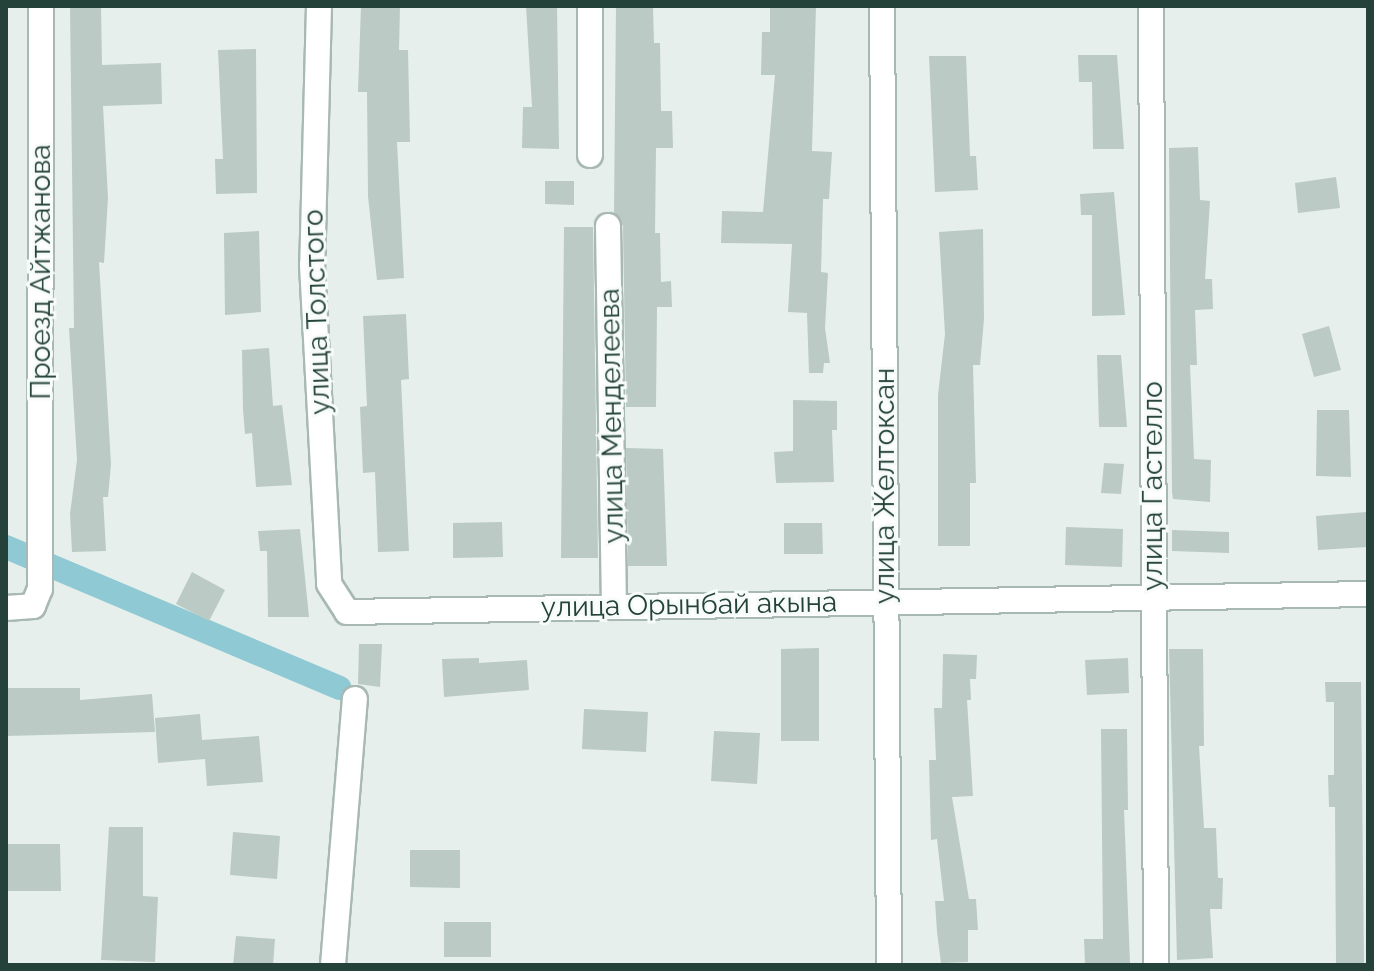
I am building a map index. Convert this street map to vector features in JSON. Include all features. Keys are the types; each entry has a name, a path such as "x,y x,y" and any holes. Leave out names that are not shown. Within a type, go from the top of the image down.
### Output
{"street":[{"name":"Проезд Айтжанова","path":"6,608 33,606 40,589 41,6"},
{"name":"улица Толстого","path":"319,6 312,265 329,584 347,612"},
{"path":"590,6 590,155"},
{"name":"улица Желтоксан","path":"882,6 889,965"},
{"name":"улица Гастелло","path":"1151,6 1156,965"},
{"name":"улица Менделеева","path":"608,226 614,607"},
{"name":"улица Орынбай акына","path":"347,612 1153,595 1368,594"},
{"path":"333,965 355,699"}],"building":[{"path":"70,6 101,6 102,65 161,63 162,104 103,106 108,198 104,263 99,262 111,464 108,497 103,497 106,551 72,552 70,514 77,460 69,328 74,328"},
{"path":"361,6 400,6 399,50 408,50 410,142 397,142 404,278 377,280 368,196 367,92 358,92"},
{"path":"526,6 557,6 559,149 522,148 523,107 532,107"},
{"path":"616,6 653,6 654,43 660,43 661,111 672,111 673,148 656,148 655,233 660,233 661,282 671,281 672,307 657,307 656,407 626,407 623,226 614,212"},
{"path":"770,6 816,6 812,151 832,152 829,199 823,199 821,272 828,273 825,328 830,363 824,363 823,373 809,373 807,313 788,312 792,244 721,243 722,211 763,212 775,75 761,75 762,32 770,32"},
{"path":"256,49 257,193 216,194 215,159 223,159 218,50"},
{"path":"1078,55 1117,55 1124,149 1093,149 1092,82 1079,82"},
{"path":"929,56 966,56 970,156 976,156 978,190 935,192"},
{"path":"1198,147 1200,200 1210,201 1205,279 1212,279 1213,309 1195,310 1197,365 1190,365 1194,459 1211,460 1210,502 1173,499 1172,492 1169,148"},
{"path":"1336,177 1340,208 1298,213 1295,183"},
{"path":"545,181 574,181 574,205 545,204"},
{"path":"1114,192 1125,315 1092,316 1092,215 1081,215 1080,194"},
{"path":"564,227 593,227 598,558 561,558"},
{"path":"983,229 984,319 980,365 973,365 976,483 970,483 970,546 938,546 938,395 945,334 939,232"},
{"path":"259,231 261,312 225,315 224,233"},
{"path":"406,314 409,379 401,380 409,551 378,552 375,472 363,473 360,407 367,406 363,316"},
{"path":"1329,326 1341,370 1314,377 1302,334"},
{"path":"269,348 273,406 282,405 292,485 256,487 252,433 245,434 242,350"},
{"path":"1097,355 1121,355 1127,427 1099,427"},
{"path":"793,400 837,401 837,430 832,430 834,482 776,483 774,452 793,451"},
{"path":"1317,410 1349,410 1351,477 1316,476"},
{"path":"626,448 663,449 667,566 628,566"},
{"path":"1104,463 1124,464 1121,494 1101,493"},
{"path":"1366,512 1368,547 1318,550 1316,516"},
{"path":"502,522 503,557 453,558 453,523"},
{"path":"784,523 822,523 823,554 784,554"},
{"path":"1066,527 1123,529 1122,567 1065,565"},
{"path":"300,529 309,617 268,617 267,551 260,551 258,531"},
{"path":"1172,530 1229,532 1229,553 1172,551"},
{"path":"192,572 225,590 209,621 176,604"},
{"path":"359,644 382,644 380,687 358,684"},
{"path":"819,648 819,741 781,741 781,649"},
{"path":"1169,649 1203,649 1204,746 1199,746 1204,828 1216,828 1218,878 1223,878 1222,909 1210,909 1213,958 1177,960"},
{"path":"943,654 977,655 976,679 970,679 971,700 967,700 973,796 952,797 969,899 976,899 978,930 968,930 968,962 941,963 937,932 935,901 944,901 937,839 931,840 929,760 936,760 934,708 942,708"},
{"path":"479,658 479,663 527,660 529,690 444,697 442,659"},
{"path":"1128,658 1129,693 1087,695 1085,660"},
{"path":"1325,682 1361,682 1364,964 1336,965 1335,807 1329,807 1328,775 1334,775 1334,702 1326,702"},
{"path":"6,688 80,688 80,700 152,694 155,732 6,736"},
{"path":"584,709 648,712 646,752 582,749"},
{"path":"200,714 202,740 259,736 263,782 207,786 205,759 158,763 155,718"},
{"path":"1101,729 1127,729 1128,810 1124,810 1130,963 1085,964 1084,939 1103,939"},
{"path":"714,731 760,733 757,784 711,781"},
{"path":"109,827 143,827 143,896 158,897 155,962 101,960"},
{"path":"233,832 280,836 277,879 230,875"},
{"path":"6,844 60,844 61,891 6,891"},
{"path":"410,850 460,850 460,888 410,887"},
{"path":"444,922 491,922 491,957 444,957"},
{"path":"236,936 275,939 273,965 233,965"}],"waterway":[{"path":"6,547 339,688"}]}
